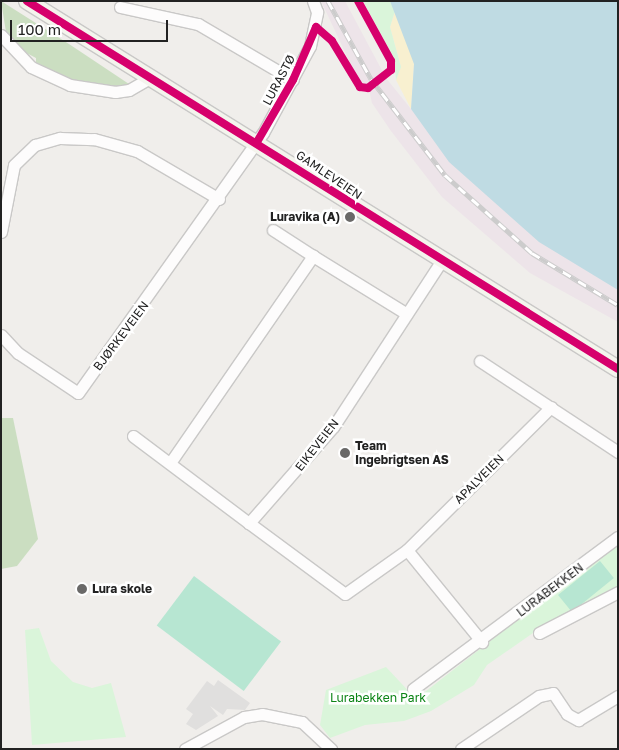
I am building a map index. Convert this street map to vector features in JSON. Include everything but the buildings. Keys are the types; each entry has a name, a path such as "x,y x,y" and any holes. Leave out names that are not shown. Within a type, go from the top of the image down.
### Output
{"main road":[{"name":"GAMLEVEIEN","path":"27,1 148,79 618,369"}],"street":[{"name":"LURASTØ","path":"256,145 293,80 316,27 313,1"},
{"name":"LURASTØ","path":"120,7 198,24 293,80"},
{"path":"1,36 31,68 70,84 115,92 130,90 148,79"},
{"path":"1,232 14,165 35,145 60,138 94,138 137,151 219,199"},
{"name":"BJØRKEVEIEN","path":"1,335 18,352 78,393 256,145"},
{"path":"273,230 408,314"},
{"path":"170,464 312,256"},
{"name":"EIKEVEIEN","path":"249,524 333,427 442,260"},
{"path":"480,361 618,452"},
{"name":"APALVEIEN","path":"249,524 292,558 345,594 407,550 552,407"},
{"path":"133,436 249,524"},
{"name":"LURABEKKEN","path":"413,689 482,642 618,537"},
{"path":"407,550 482,642"},
{"path":"539,634 618,592"},
{"path":"461,749 539,696 554,693 560,706 578,720 618,696"},
{"path":"185,749 244,717 262,714 302,722 331,749"}],"shaded area":[{"path":"321,1 345,1 386,78 456,165 618,289 618,322 530,273 442,197 372,103 368,85 359,82"},
{"path":"218,680 250,703 245,710 227,709 223,715 210,706 218,716 196,730 186,724 193,714 186,709 207,681 214,686"}],"green space":[{"path":"1,1 132,86 112,88 75,83 36,64 36,58 19,49 6,32"},
{"path":"363,1 390,1 396,8 390,27 401,67 396,80 394,58"},
{"path":"1,418 13,418 38,539 17,566 1,569"},
{"name":"Lurabekken Park","path":"618,541 618,587 533,633 487,665 474,685 431,711 404,721 365,725 330,738 320,725 326,690 386,667 416,699"},
{"path":"600,561 614,578 572,612 558,595"},
{"path":"194,576 281,642 244,691 157,626"},
{"path":"39,628 51,661 73,682 92,688 111,683 126,737 32,745 25,630"}],"sand":[{"path":"396,8 414,64 411,109 396,80 401,67 390,27"}],"water":[{"path":"390,1 618,1 618,290 539,242 449,162 411,109 414,64"}],"railway":[{"path":"328,1 371,79 445,175 532,253 618,305"}],"cycle path":[{"path":"27,1 618,369"},
{"path":"257,142 293,80 316,27 332,41 360,87 368,88 391,70 391,61 358,1"}],"place":[{"name":"Luravika (A)","path":"350,217"},
{"name":"Team Ingebrigtsen AS","path":"345,453"},
{"name":"Lura skole","path":"82,589"}]}
